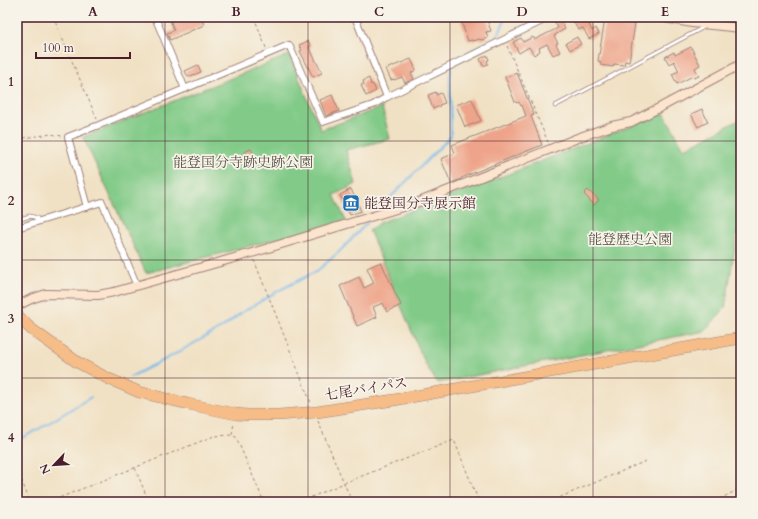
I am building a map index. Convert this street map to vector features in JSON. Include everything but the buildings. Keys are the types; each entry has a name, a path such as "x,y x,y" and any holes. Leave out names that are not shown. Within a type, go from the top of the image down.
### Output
{"highway":[{"name":"七尾バイパス","path":"17,315 31,329 77,362 107,378 139,392 236,414 279,415 315,413 741,338"}],"street":[{"path":"155,17 185,89"},
{"path":"355,17 387,97"},
{"path":"87,207 68,136 99,125 268,53 289,45 323,122 372,105 550,17"},
{"path":"660,17 692,23 741,28"},
{"path":"17,306 46,294 98,295 114,292 252,253 419,202 580,137 612,126 631,122 741,64"},
{"path":"17,223 87,207 102,202 137,286"},
{"path":"17,228 38,219"}],"lane":[{"path":"556,106 710,24"},
{"path":"17,220 30,216 38,219"}],"path":[{"path":"53,17 99,125"},
{"path":"254,17 268,53"},
{"path":"504,40 551,149"},
{"path":"17,139 51,134 68,136"},
{"path":"252,253 352,502"},
{"path":"232,435 236,414"},
{"path":"49,502 214,436 232,435 236,437 264,502"},
{"path":"300,502 454,440 479,502"},
{"path":"549,502 646,461"},
{"path":"134,467 149,502"},
{"path":"17,469 30,502"},
{"path":"714,502 741,488"}],"green space":[{"name":"能登国分寺跡史跡公園","path":"289,55 321,130 382,107 390,139 346,150 356,184 334,195 346,221 146,273 83,137"},
{"name":"能登歴史公園","path":"664,113 684,149 741,119 741,210 725,308 705,331 437,383 425,363 369,230 381,222 478,186"}],"waterway":[{"path":"455,61 474,49 497,38 506,17"},
{"path":"382,206 451,136 451,68"},
{"path":"130,377 223,327 241,313 278,291 317,271 339,252 368,222"},
{"path":"17,441 91,397"}],"place":[{"name":"能登国分寺展示館","path":"351,203"}]}
